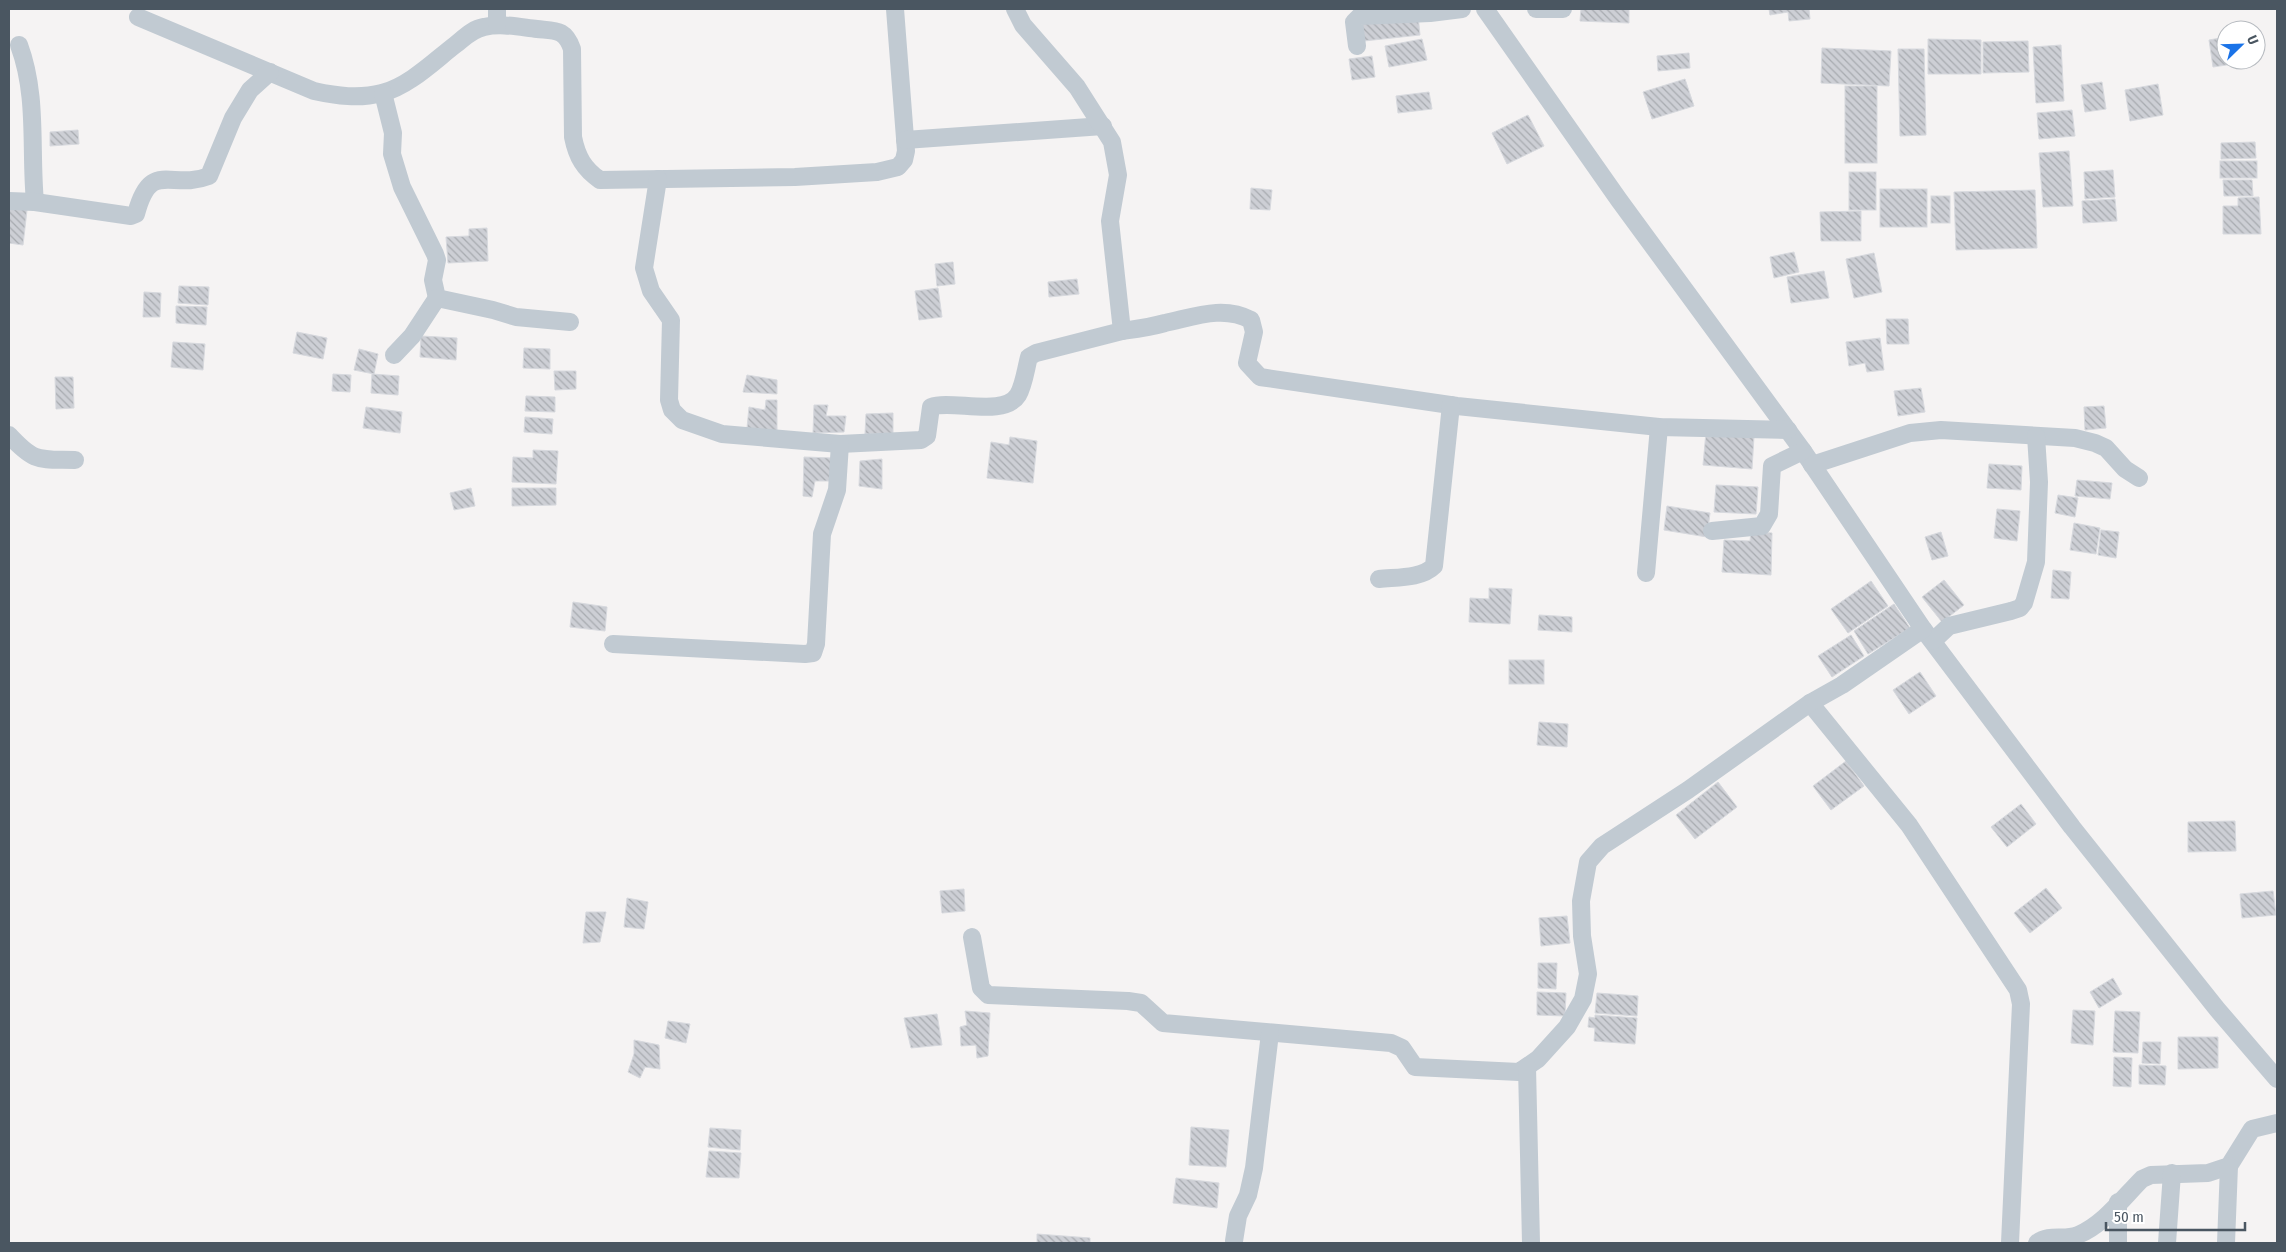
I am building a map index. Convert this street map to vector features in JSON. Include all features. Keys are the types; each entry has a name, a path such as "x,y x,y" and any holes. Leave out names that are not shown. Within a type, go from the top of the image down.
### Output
{"street":[{"path":"138,17 314,91 335,96 359,97 383,93 416,76 470,33 497,17 560,32 568,38 572,50 573,138 576,151 582,165 600,180 795,177 890,170 898,167 904,160 905,140 895,9"},
{"path":"1015,9 1023,25 1057,62 1103,126 1112,142 1118,175 1110,221 1122,331"},
{"path":"1357,46 1354,22 1360,16 1430,13 1462,9"},
{"path":"1484,9 1619,200 1808,458 1928,635 2072,827 2217,1009 2277,1080"},
{"path":"1536,9 1563,9"},
{"path":"19,45 30,83 32,172 35,202"},
{"path":"9,201 35,202 131,216 136,214 147,185 156,180 198,180 209,176 237,111 250,90 270,72"},
{"path":"383,93 393,133 392,154 402,187 437,260 433,280 437,298 412,336 394,355"},
{"path":"905,140 1103,126"},
{"path":"658,179 644,268 651,291 671,320 669,400 676,416 682,420 722,434 840,444 924,439 930,408 937,405 970,407 1005,404 1018,396 1029,357 1036,353 1122,331 1200,314 1225,312 1242,315 1252,320 1254,332 1247,363 1260,377 1451,405 1659,427 1788,430"},
{"path":"437,298 516,317 570,322"},
{"path":"1379,579 1420,574 1434,566 1451,405"},
{"path":"1646,573 1659,427"},
{"path":"1712,531 1762,526 1769,514 1772,466 1910,433 1941,430 2062,436 2095,442 2106,448 2125,469 2140,478"},
{"path":"9,435 28,454 40,459 75,460"},
{"path":"972,937 982,988 988,995 1128,1001 1141,1003 1164,1023 1391,1043 1402,1048 1416,1068 1519,1072 1538,1059 1568,1027 1583,999 1588,974 1582,936 1581,901 1588,862 1602,846 1688,790 1810,703 1928,635 1949,626 2020,608 2024,603 2036,562 2039,482 2036,436"},
{"path":"613,644 813,653 816,644 822,534 837,490 840,444"},
{"path":"1810,703 1909,825 2018,990 2021,1004 2010,1243"},
{"path":"1234,1241 1238,1216 1248,1196 1254,1168 1270,1033"},
{"path":"1527,1067 1531,1243"},
{"path":"2226,1243 2229,1166 2252,1129 2277,1123"},
{"path":"2037,1243 2044,1238 2075,1237 2087,1231 2142,1179 2151,1175 2208,1173 2229,1166"},
{"path":"2167,1243 2172,1173"},
{"path":"2118,1202 2118,1243"}],"building":[{"path":"1581,9 1629,9 1629,23 1580,21"},
{"path":"1769,9 1809,9 1810,19 1789,21 1788,12 1770,15"},
{"path":"1418,15 1420,35 1364,41 1362,21"},
{"path":"1422,39 1427,60 1389,67 1385,46"},
{"path":"1928,39 1981,40 1981,74 1928,74"},
{"path":"2216,39 2216,67 2213,67 2209,40"},
{"path":"2028,41 2029,72 1983,73 1983,42"},
{"path":"2061,45 2064,101 2036,103 2033,47"},
{"path":"1822,48 1891,51 1889,86 1821,83"},
{"path":"1898,49 1924,49 1926,135 1900,136"},
{"path":"1689,53 1690,68 1658,71 1657,56"},
{"path":"1372,56 1375,77 1352,80 1349,59"},
{"path":"1685,79 1694,106 1652,119 1643,92"},
{"path":"2102,82 2106,109 2085,112 2081,85"},
{"path":"2158,84 2163,115 2130,121 2125,90"},
{"path":"1845,86 1877,86 1877,163 1845,163"},
{"path":"1429,92 1432,109 1398,113 1396,96"},
{"path":"2072,110 2075,136 2039,139 2037,113"},
{"path":"1528,115 1544,146 1507,164 1492,133"},
{"path":"78,130 79,144 50,146 50,132"},
{"path":"2255,142 2256,158 2221,159 2221,143"},
{"path":"2069,151 2073,206 2043,207 2039,153"},
{"path":"2220,161 2257,161 2257,178 2220,178"},
{"path":"2113,170 2115,197 2085,199 2084,172"},
{"path":"1849,172 1876,172 1876,210 1849,210"},
{"path":"2223,180 2252,180 2253,196 2224,196"},
{"path":"1251,188 1272,190 1270,210 1250,209"},
{"path":"1880,189 1927,189 1927,227 1880,227"},
{"path":"2035,190 2037,248 1956,250 1954,192"},
{"path":"1931,196 1950,196 1950,223 1931,223"},
{"path":"2259,197 2261,234 2223,234 2223,206 2238,206 2238,198"},
{"path":"2115,199 2117,221 2083,223 2082,201"},
{"path":"9,208 27,210 23,245 9,243"},
{"path":"1861,211 1861,241 1821,241 1820,212"},
{"path":"487,228 488,261 448,263 446,237 469,236 469,229"},
{"path":"1794,252 1799,272 1774,278 1770,257"},
{"path":"1874,253 1882,292 1854,298 1846,259"},
{"path":"953,262 955,284 937,286 935,264"},
{"path":"1824,271 1829,298 1791,303 1787,277"},
{"path":"1077,279 1079,294 1049,297 1048,282"},
{"path":"179,286 209,287 208,305 178,303"},
{"path":"938,288 942,317 919,320 915,291"},
{"path":"144,292 161,293 160,317 143,317"},
{"path":"176,306 207,307 206,325 176,323"},
{"path":"1886,319 1908,319 1909,344 1887,344"},
{"path":"297,332 327,338 323,359 293,353"},
{"path":"421,336 457,338 456,360 420,357"},
{"path":"1880,338 1884,370 1867,372 1865,363 1849,366 1846,342"},
{"path":"173,342 205,344 203,370 171,367"},
{"path":"524,348 550,349 550,369 523,368"},
{"path":"359,349 378,354 374,374 354,370"},
{"path":"554,371 576,371 576,389 555,390"},
{"path":"333,374 351,375 350,392 332,391"},
{"path":"372,374 399,376 398,395 371,393"},
{"path":"747,375 777,380 777,394 743,392"},
{"path":"55,377 73,377 74,408 56,409"},
{"path":"1921,388 1925,412 1898,416 1894,391"},
{"path":"526,396 555,397 555,412 525,411"},
{"path":"766,400 777,400 777,432 747,428 749,407 765,410"},
{"path":"814,405 828,405 826,416 846,416 844,432 813,433"},
{"path":"2104,406 2106,428 2085,430 2084,407"},
{"path":"366,407 402,412 400,433 363,428"},
{"path":"893,413 893,434 865,434 866,414"},
{"path":"525,417 553,419 552,434 524,432"},
{"path":"1706,432 1754,436 1752,469 1703,465"},
{"path":"1010,437 1037,441 1033,483 987,478 991,442 1009,445"},
{"path":"533,450 558,451 556,484 512,482 513,457 533,458"},
{"path":"804,457 833,458 834,481 815,481 812,497 803,496"},
{"path":"882,459 882,489 859,486 860,461"},
{"path":"1989,464 2022,466 2021,490 1987,488"},
{"path":"2077,480 2112,483 2110,499 2075,496"},
{"path":"1716,485 1758,487 1756,514 1714,512"},
{"path":"471,488 475,506 454,510 450,493"},
{"path":"512,488 556,488 556,505 512,506"},
{"path":"2058,495 2078,498 2075,517 2055,513"},
{"path":"1667,506 1710,513 1707,537 1664,530"},
{"path":"1997,509 2020,511 2017,541 1994,538"},
{"path":"2074,523 2100,528 2096,554 2070,550"},
{"path":"2101,530 2119,532 2116,558 2098,555"},
{"path":"1751,532 1772,533 1771,575 1722,572 1724,540 1750,541"},
{"path":"1941,532 1948,556 1932,560 1925,537"},
{"path":"2053,570 2071,572 2069,599 2051,598"},
{"path":"1944,580 1964,605 1942,622 1922,597"},
{"path":"1871,581 1888,606 1848,633 1831,609"},
{"path":"1489,588 1512,589 1510,624 1469,622 1470,598 1489,599"},
{"path":"573,602 607,607 605,631 570,627"},
{"path":"1894,604 1910,628 1868,654 1854,631"},
{"path":"1539,615 1572,617 1572,632 1538,630"},
{"path":"1851,635 1864,656 1832,677 1818,656"},
{"path":"1509,660 1544,660 1544,684 1509,684"},
{"path":"1920,672 1936,696 1909,714 1893,690"},
{"path":"1539,722 1568,724 1567,747 1537,745"},
{"path":"1846,761 1864,786 1831,810 1813,786"},
{"path":"1718,782 1737,807 1695,839 1676,815"},
{"path":"2021,804 2036,824 2007,847 1991,827"},
{"path":"2235,821 2236,851 2188,852 2188,822"},
{"path":"2046,888 2062,908 2030,933 2014,913"},
{"path":"964,889 965,911 942,913 940,891"},
{"path":"2273,891 2276,915 2242,918 2240,894"},
{"path":"627,898 648,902 644,929 624,927"},
{"path":"586,912 606,912 600,942 583,943"},
{"path":"1567,916 1570,943 1541,946 1539,918"},
{"path":"1538,963 1557,963 1556,989 1538,988"},
{"path":"2113,978 2122,994 2099,1008 2090,992"},
{"path":"1537,992 1566,993 1565,1016 1537,1015"},
{"path":"1597,993 1638,996 1637,1016 1595,1013"},
{"path":"2073,1010 2095,1011 2093,1045 2071,1043"},
{"path":"965,1011 990,1013 988,1056 977,1058 976,1045 961,1046 960,1027 967,1025"},
{"path":"2115,1011 2140,1012 2138,1053 2113,1052"},
{"path":"937,1014 942,1045 911,1048 904,1018"},
{"path":"1595,1015 1637,1018 1635,1044 1594,1041 1595,1028 1588,1027 1589,1017 1595,1018"},
{"path":"668,1021 690,1024 686,1043 665,1038"},
{"path":"2178,1037 2218,1037 2218,1068 2178,1069"},
{"path":"634,1040 659,1045 660,1069 645,1067 640,1078 628,1072 634,1054"},
{"path":"2143,1042 2161,1042 2160,1064 2142,1063"},
{"path":"2114,1057 2132,1058 2131,1087 2113,1086"},
{"path":"2139,1065 2166,1066 2165,1085 2139,1084"},
{"path":"1191,1127 1229,1130 1226,1167 1189,1165"},
{"path":"710,1128 741,1130 740,1150 708,1147"},
{"path":"709,1151 741,1153 739,1178 706,1177"},
{"path":"1176,1178 1219,1183 1217,1208 1173,1203"},
{"path":"1037,1234 1090,1238 1090,1243 1037,1243"}]}
